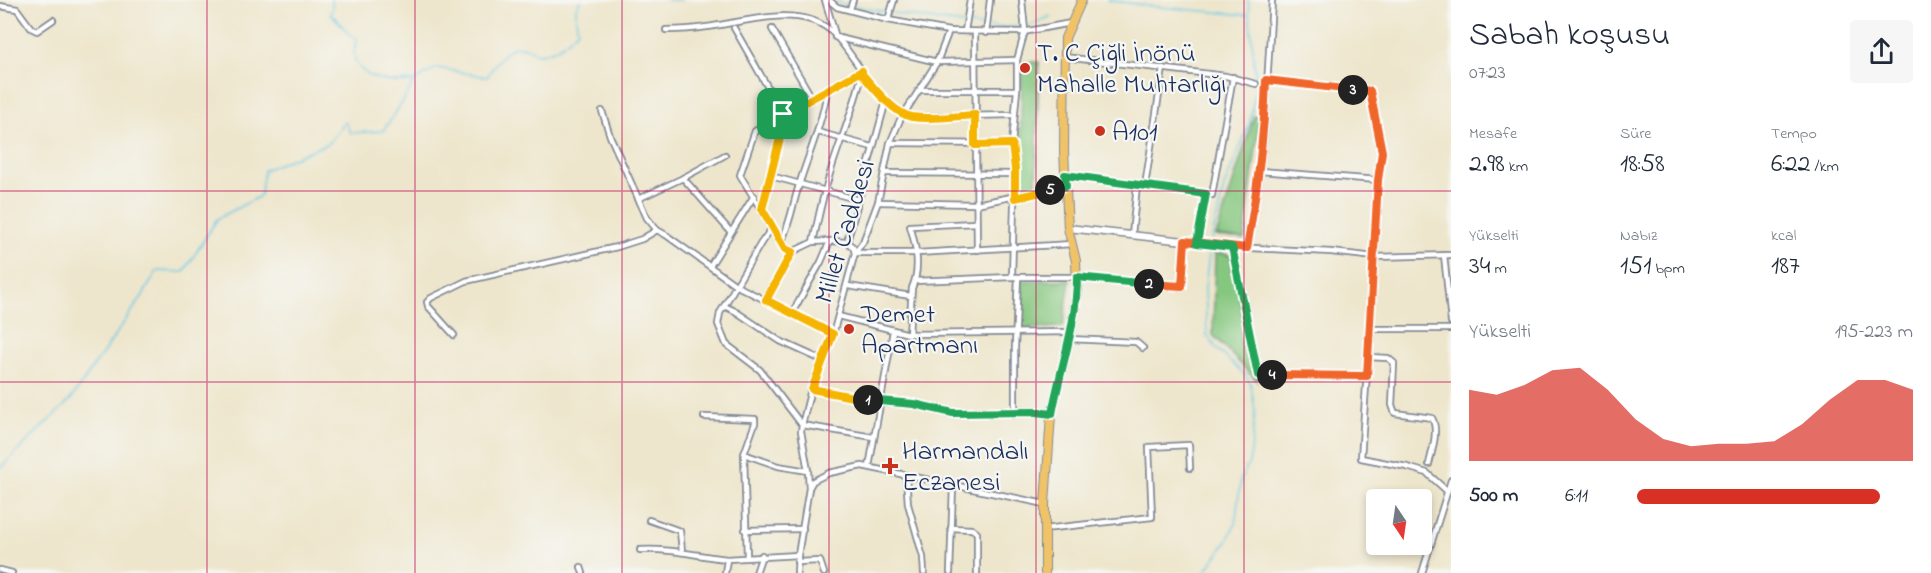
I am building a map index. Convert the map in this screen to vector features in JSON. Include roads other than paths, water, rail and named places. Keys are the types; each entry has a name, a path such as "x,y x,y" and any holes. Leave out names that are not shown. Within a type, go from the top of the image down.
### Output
{"main road":[{"path":"1045,573 1045,504 1052,414 1070,335 1077,290 1077,261 1068,228 1065,175 1064,57 1065,38 1081,2"}],"street":[{"path":"827,0 837,6 888,20 949,31 1025,31 1071,23"},
{"path":"827,0 836,37"},
{"path":"888,20 894,0"},
{"path":"966,30 970,0"},
{"path":"986,31 990,0"},
{"path":"1015,413 1016,333 1013,247 1015,174 1012,144 1017,60 1025,31 1022,0"},
{"path":"1247,248 1264,138 1272,0"},
{"path":"850,9 853,1"},
{"path":"0,6 17,9 31,28 37,31 53,20"},
{"path":"666,30 706,28 752,19 796,16 818,23 836,37 886,101 903,114 921,117 1014,115"},
{"path":"734,28 783,114 782,130 762,209"},
{"path":"772,29 812,99"},
{"name":"Millet Caddesi","path":"797,573 809,488 802,425 812,389 833,334 848,286 855,253 863,242 878,202 890,143 903,114 937,62 949,31"},
{"path":"975,32 977,250"},
{"path":"836,37 937,62 1017,60"},
{"path":"1064,57 1163,68 1233,78 1256,84"},
{"path":"1145,186 1163,68"},
{"path":"792,252 785,249 740,176 755,131 862,72"},
{"path":"813,242 825,191 849,123 862,72"},
{"path":"1065,175 1212,195 1233,78"},
{"path":"1266,80 1370,91 1382,152 1378,180 1361,458 1407,466 1427,473 1447,491"},
{"path":"781,243 788,228 799,185 818,132 827,90"},
{"path":"920,90 1017,90"},
{"path":"847,242 886,101"},
{"path":"602,111 610,136 638,199 647,218 657,230 737,286 833,334"},
{"path":"818,132 872,147"},
{"path":"890,143 1012,144"},
{"path":"638,199 725,154"},
{"path":"1260,171 1378,180"},
{"path":"885,173 1015,174"},
{"path":"771,176 859,200"},
{"path":"682,178 730,231"},
{"path":"1132,235 1137,185"},
{"path":"878,202 976,204 1066,186"},
{"path":"1197,243 1206,194"},
{"path":"710,266 754,196"},
{"path":"909,334 917,253 910,226 976,223"},
{"path":"772,228 720,313 718,324 726,344 760,370 802,425 873,437"},
{"path":"1068,228 1232,247 1375,257 1451,255"},
{"path":"454,335 428,306 427,302 431,298 466,281 617,246 642,239 657,230"},
{"path":"792,314 830,241"},
{"path":"915,281 1077,277 1182,286 1185,241"},
{"path":"766,300 792,252 813,242 847,242 853,247 855,253 917,253 1072,244"},
{"path":"1232,247 1259,377 1367,376"},
{"path":"1444,255 1451,322"},
{"path":"848,286 911,296"},
{"path":"724,306 735,310 780,341 822,360"},
{"path":"838,316 909,334 1070,335 1136,342 1143,348"},
{"path":"1370,329 1451,329"},
{"path":"869,467 893,331"},
{"path":"1368,357 1388,358 1394,363 1392,405 1395,413 1432,418 1435,422 1430,464"},
{"path":"812,389 881,403 914,404 953,413 1052,414"},
{"path":"704,417 754,419 755,423 744,454 747,557"},
{"path":"1044,529 1152,517 1149,447 1189,445 1190,468"},
{"path":"744,454 778,466 808,471"},
{"path":"809,488 813,481 829,473 862,466 1045,504"},
{"path":"906,476 908,504 924,573"},
{"path":"1422,573 1451,480"},
{"path":"950,573 952,486"},
{"path":"649,520 680,531 682,551"},
{"path":"951,528 972,529 977,533 976,573"},
{"path":"745,530 802,530"},
{"path":"640,550 682,551 700,556 728,559 762,555 798,555"},
{"path":"756,573 762,555"},
{"path":"725,573 728,559"},
{"path":"797,562 820,561 824,573"},
{"path":"581,567 583,573"},
{"path":"0,570 12,573"}],"waterway":[{"path":"331,0 333,8 330,14 357,39 354,51 361,69 370,75 391,82 417,80 438,68 487,77 502,56 513,48 520,47 537,54 555,49 578,30 576,10 581,0"},
{"path":"667,0 681,0"},
{"path":"837,0 841,4 888,12"},
{"path":"1108,0 1247,15"},
{"path":"1248,0 1256,82"},
{"path":"893,13 973,25 1022,27"},
{"path":"1027,27 1051,16"},
{"path":"0,468 71,399 157,271 184,272 217,219 260,196 264,170 329,143 345,122 351,133 383,131 414,81"},
{"path":"1211,243 1224,187 1250,122 1256,87"},
{"path":"1204,573 1226,543 1235,524 1241,479 1249,463 1251,452 1255,411 1251,385 1246,376 1217,349 1207,335 1205,287 1210,247"}],"place":[{"name":"T. C Çiğli İnönü Mahalle Muhtarlığı","path":"1025,68"},
{"name":"A101","path":"1100,131"},
{"name":"Demet Apartmanı","path":"849,329"},
{"name":"Harmandalı Eczanesi","path":"890,466"}]}
